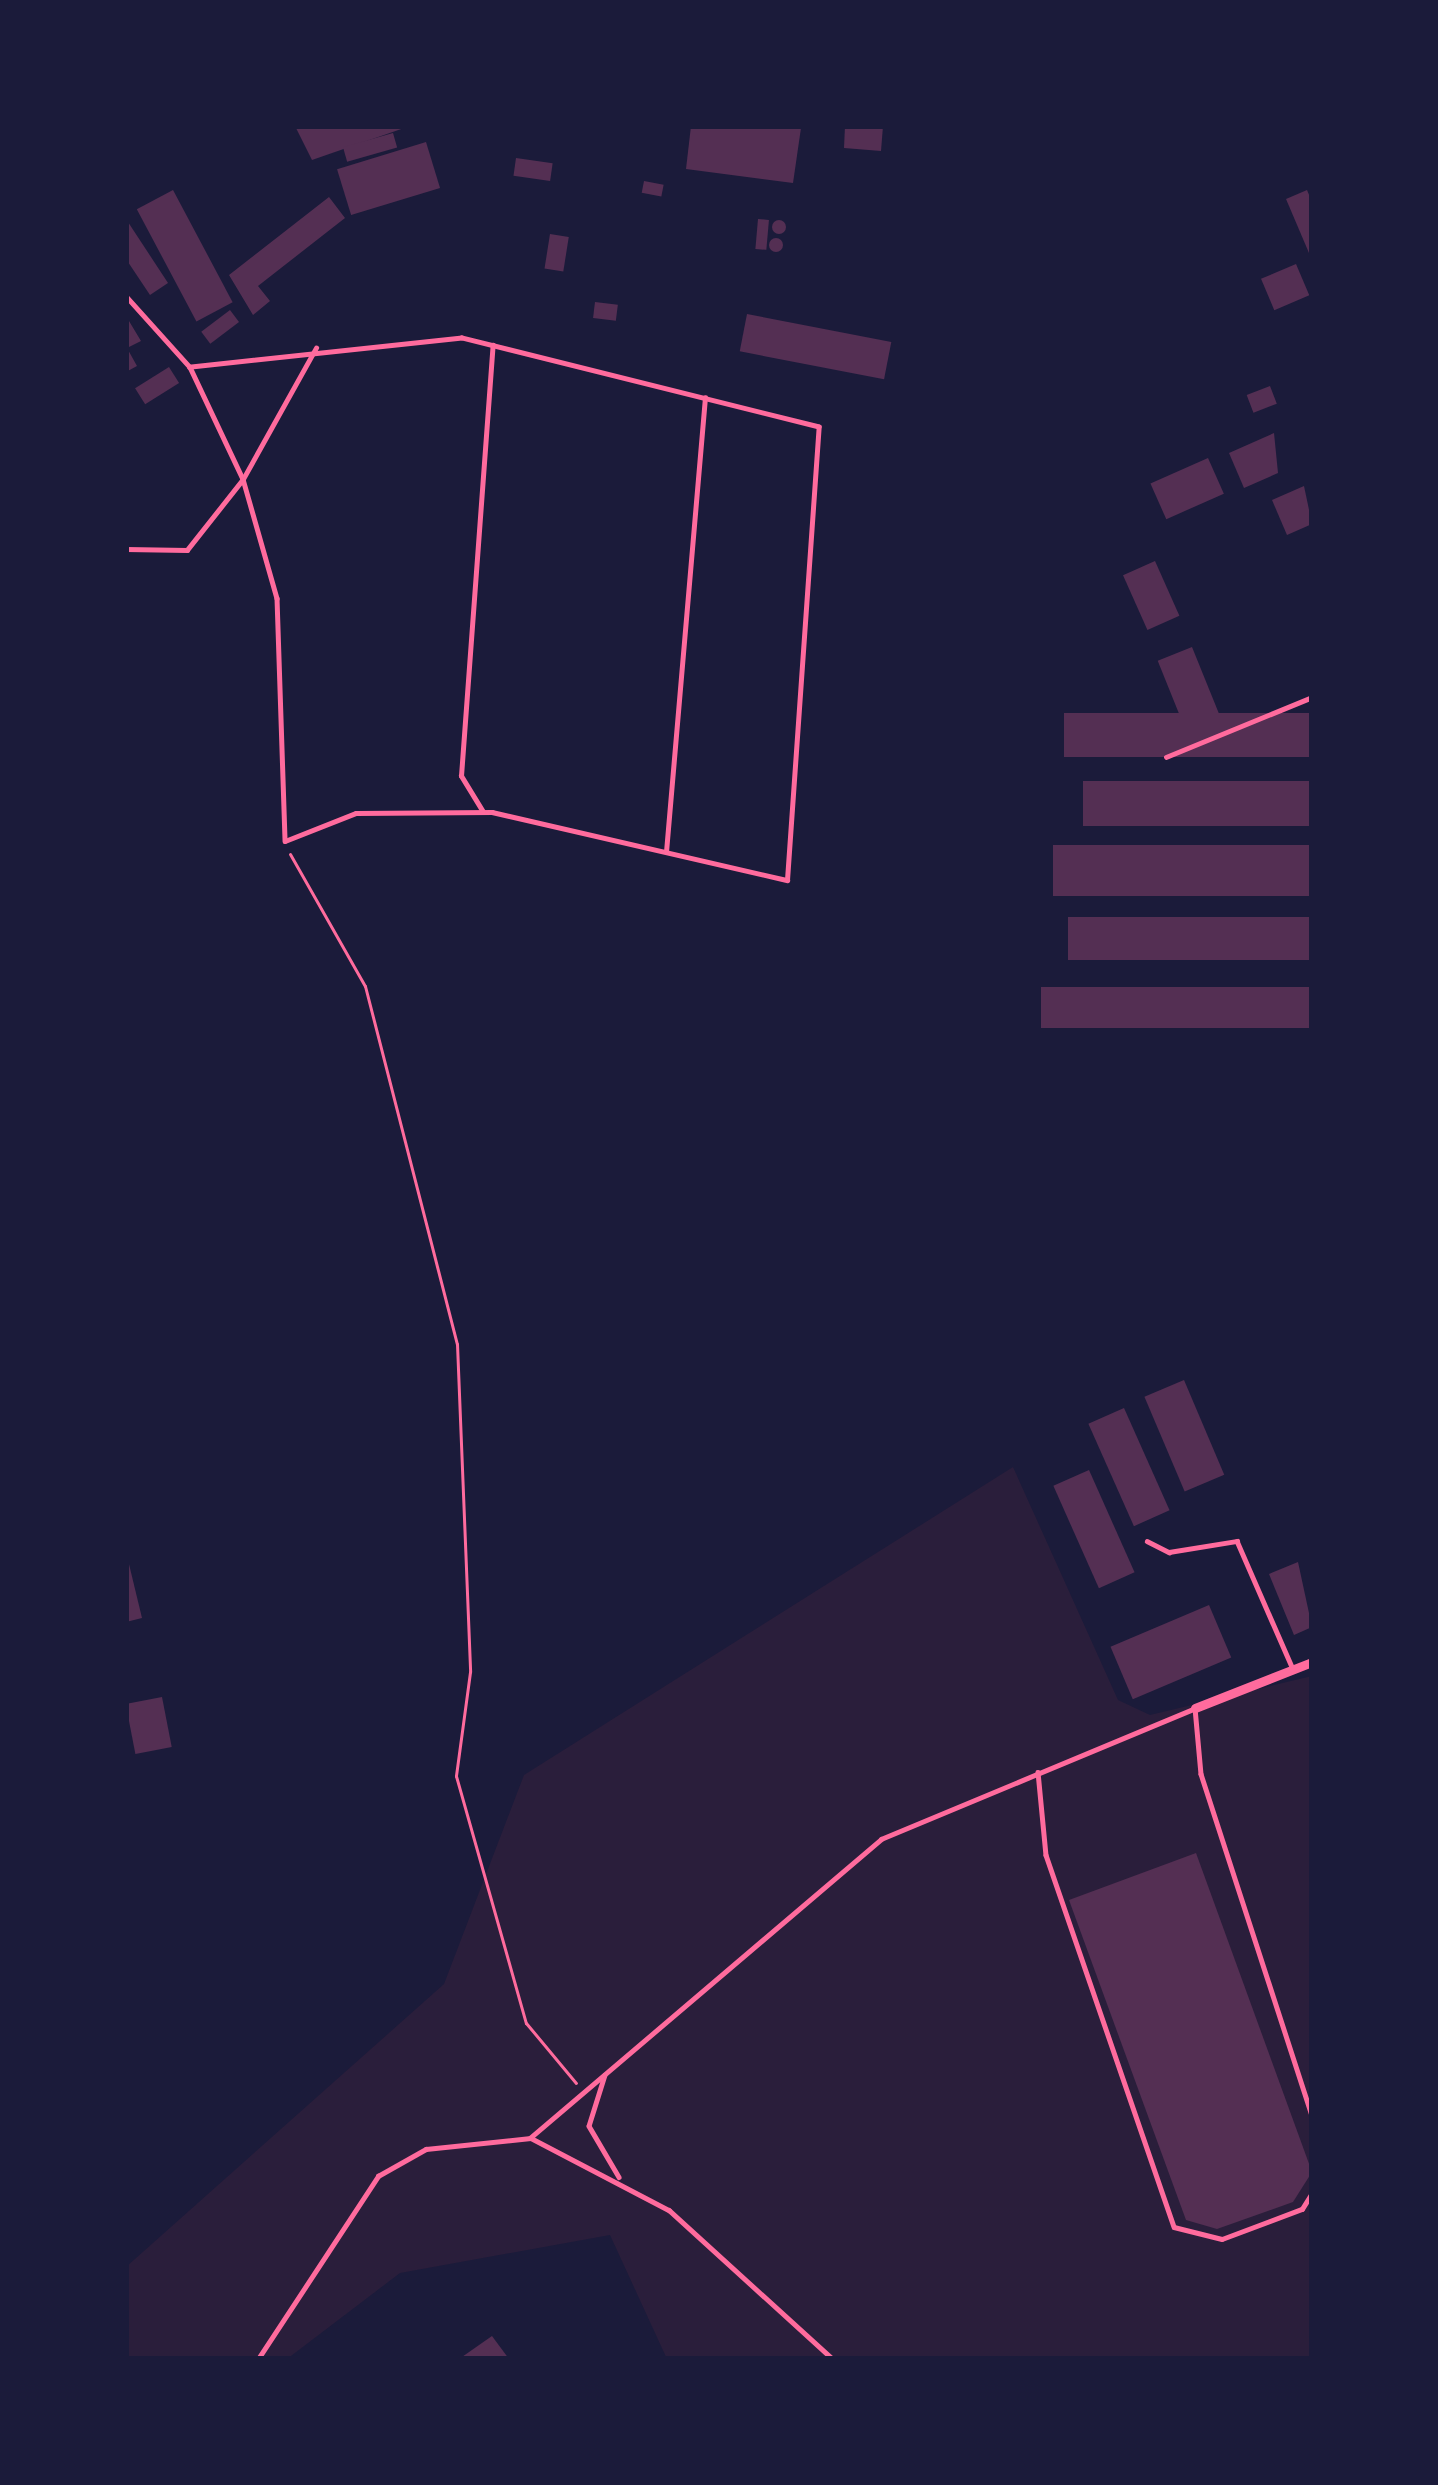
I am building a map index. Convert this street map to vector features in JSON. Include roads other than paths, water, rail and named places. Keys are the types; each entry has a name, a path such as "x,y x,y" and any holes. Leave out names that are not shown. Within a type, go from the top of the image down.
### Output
{"street":[{"path":"1195,1708 1312,1661"}],"lane":[{"path":"126,296 190,367 243,479 277,598 286,841 356,814 482,812 787,880 819,427 493,345 382,339 190,367"},
{"path":"482,812 460,776 493,345"},
{"path":"126,549 187,550 243,479 316,349"},
{"path":"667,852 705,398"},
{"path":"1166,757 1312,697"},
{"path":"1147,1541 1169,1552 1237,1540 1294,1670"},
{"path":"530,2138 881,1839 1195,1708 1201,1774 1312,2115"},
{"path":"1038,1772 1046,1856 1174,2227 1222,2240 1302,2209 1312,2193"},
{"path":"608,2070 589,2126 623,2182"},
{"path":"258,2359 378,2176 426,2150 530,2138 623,2182 734,2261 833,2359"}]}
